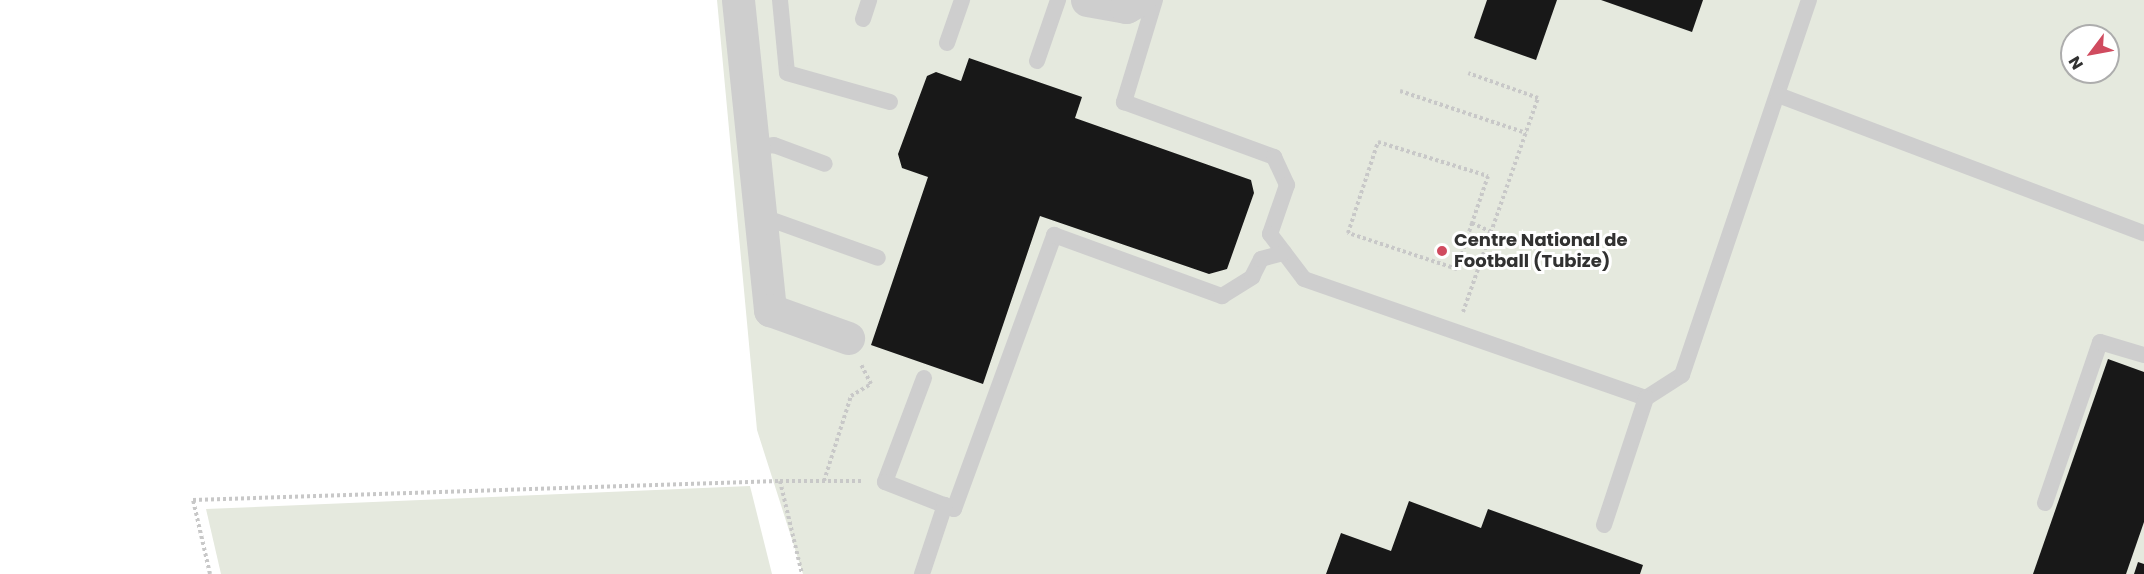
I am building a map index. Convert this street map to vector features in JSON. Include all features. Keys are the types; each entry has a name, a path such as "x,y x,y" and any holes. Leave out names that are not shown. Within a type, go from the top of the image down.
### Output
{"street":[{"path":"738,0 770,310 848,338"},
{"path":"1087,0 1126,7 1139,0"}],"lane":[{"path":"780,0 787,73 890,102"},
{"path":"863,19 869,0"},
{"path":"948,43 962,0"},
{"path":"1037,61 1058,0"},
{"path":"1155,0 1124,102 1274,158 1287,185 1270,234 1304,279 1646,398"},
{"path":"1604,525 1646,398 1682,375 1779,95 1809,0"},
{"path":"1779,95 2144,233"},
{"path":"753,147 774,145 825,164"},
{"path":"761,216 878,258"},
{"path":"924,378 885,482 954,509 1054,235 1222,296 1252,277 1261,260 1284,253"},
{"path":"2045,503 2100,342 2144,355"},
{"path":"922,574 945,505"}],"path":[{"path":"1456,332 1538,98 1468,73"},
{"path":"1400,91 1526,133"},
{"path":"1378,142 1488,176 1472,223 1457,269 1348,233 1378,142"},
{"path":"1472,223 1491,232"},
{"path":"824,481 851,396 871,384 848,338"},
{"path":"780,481 801,574"},
{"path":"210,574 193,501 780,481 885,482"}],"shaded area":[{"name":"Centre National de Football (Tubize)","path":"717,0 2144,0 2144,574 803,574 757,430"},
{"path":"750,486 772,574 221,574 206,509"}],"building":[{"path":"1487,0 1557,0 1536,60 1474,38"},
{"path":"1601,0 1703,0 1692,32"},
{"path":"969,58 1082,97 1075,118 1251,180 1254,193 1227,269 1209,274 1040,216 983,384 871,345 928,177 902,168 898,154 927,76 936,72 961,81"},
{"path":"2108,359 2144,372 2144,522 2126,574 2033,574"},
{"path":"1409,501 1481,528 1488,509 1643,565 1640,574 1326,574 1341,533 1391,551"},
{"path":"2138,562 2144,564 2144,574 2134,574"}],"place":[{"name":"Centre National de Football (Tubize)","path":"1442,251"}]}
